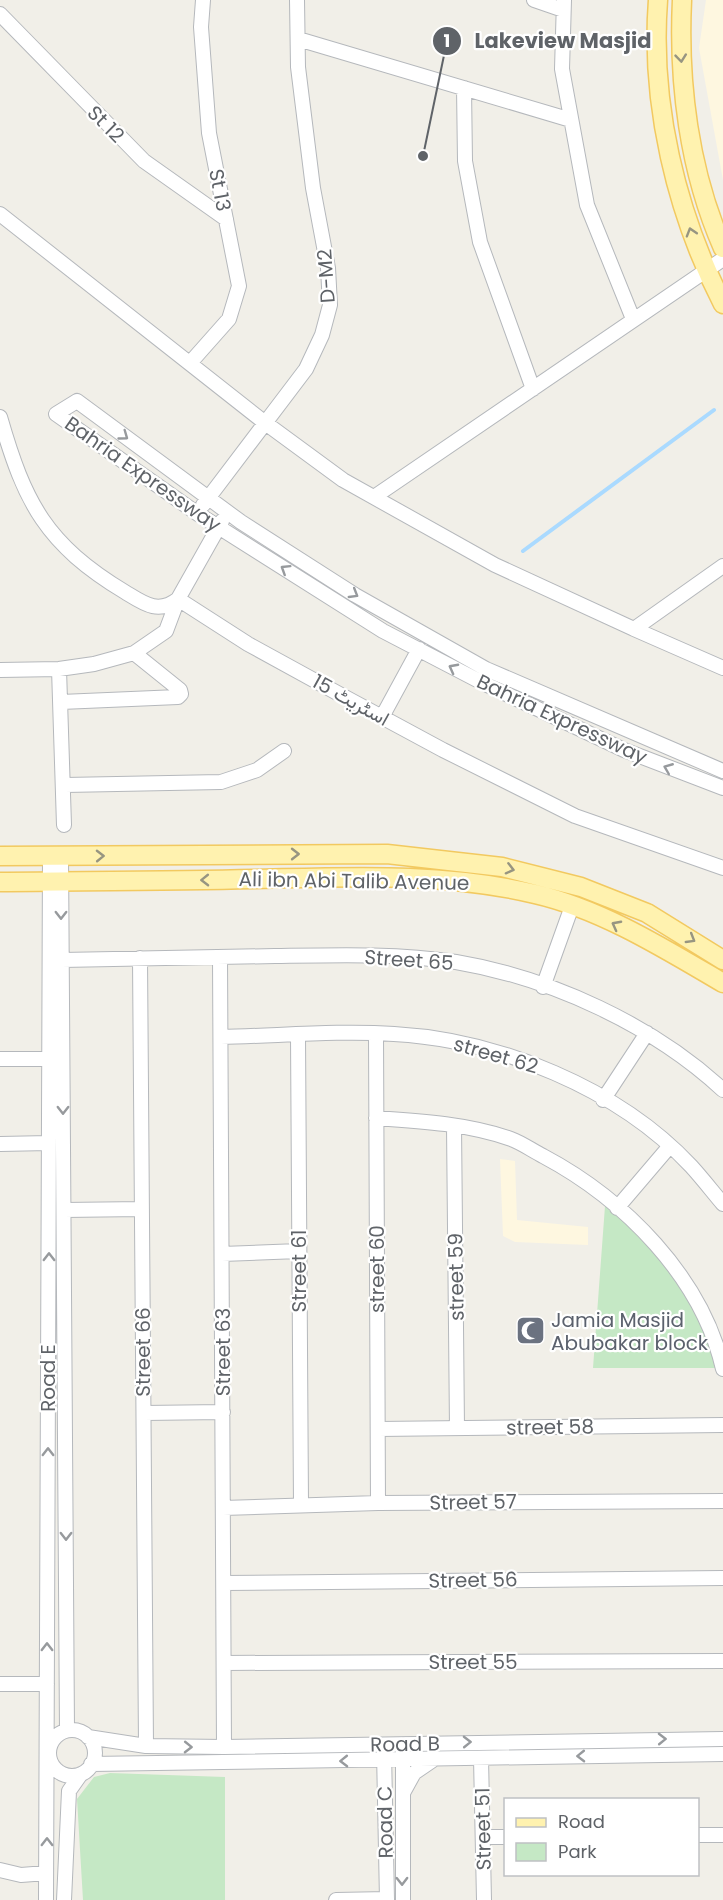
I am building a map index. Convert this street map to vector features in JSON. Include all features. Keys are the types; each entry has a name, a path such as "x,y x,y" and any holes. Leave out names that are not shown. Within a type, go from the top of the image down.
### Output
{"main road":[{"path":"658,0 657,49 666,132 679,192 706,270 723,304"},
{"path":"682,0 680,44 688,127 704,202 723,248"},
{"name":"Ali ibn Abi Talib Avenue","path":"0,856 387,854 502,867 581,887 647,913 723,960"},
{"name":"Ali ibn Abi Talib Avenue","path":"0,882 452,879 536,894 572,906 606,920 723,983"}],"street":[{"name":"St 13","path":"190,363 229,319 238,286 209,132 201,27 202,0"},
{"name":"D-M2","path":"198,514 264,422 306,369 322,335 330,305 328,268 313,188 298,67 297,0"},
{"path":"534,0 563,5 562,69 587,205 633,319"},
{"name":"St 12","path":"0,14 144,162 226,219"},
{"path":"298,39 571,120"},
{"path":"464,88 465,161 480,242 533,389"},
{"path":"0,214 264,422 344,480 495,565 723,668"},
{"path":"374,497 723,259"},
{"name":"Bahria Expressway","path":"723,771 486,669 355,595 228,512 77,401 56,414 198,514 383,631 481,682 624,750 723,788"},
{"path":"0,417 14,465 40,518 64,548 92,572 147,605 157,609 168,607 178,600"},
{"path":"0,670 59,669 94,664 134,653 166,631 178,600 228,512"},
{"path":"634,629 723,566"},
{"name":"اسٹریٹ 15","path":"178,600 248,644 382,717 575,816 723,868"},
{"path":"382,717 418,649"},
{"path":"61,702 178,697 181,694 180,690 134,653"},
{"path":"59,669 65,785 64,825"},
{"path":"65,785 221,782 257,770 284,751"},
{"name":"Road E","path":"46,1900 49,1752 47,1684 49,1059 56,856"},
{"name":"Road E","path":"56,881 62,960 67,1730"},
{"path":"543,987 572,906"},
{"name":"Street 63","path":"220,957 224,1747"},
{"name":"Street 65","path":"62,960 408,957 502,971 622,1018 693,1062 723,1090"},
{"name":"Street 66","path":"140,958 146,1746"},
{"path":"603,1100 647,1033"},
{"name":"street 60","path":"376,1034 378,1503"},
{"name":"street 62","path":"221,1037 393,1034 475,1045 551,1071 629,1114 690,1165 723,1204"},
{"name":"Street 61","path":"298,1036 301,1505"},
{"path":"0,1059 49,1059"},
{"path":"376,1118 454,1126 511,1139 590,1185 657,1245 684,1283 705,1320 723,1369"},
{"name":"street 59","path":"454,1126 457,1428"},
{"path":"0,1144 49,1143"},
{"path":"617,1208 669,1147"},
{"path":"64,1210 142,1209"},
{"path":"222,1254 299,1251"},
{"path":"144,1413 223,1412"},
{"name":"street 58","path":"378,1429 723,1425"},
{"name":"Street 57","path":"223,1508 378,1503 723,1501"},
{"name":"Street 56","path":"224,1583 723,1578"},
{"name":"Street 55","path":"224,1663 723,1661"},
{"path":"0,1684 47,1684"},
{"path":"64,1900 69,1791 86,1769 94,1750 88,1737 75,1730 67,1730 54,1738 49,1752 50,1759 59,1772 66,1775 86,1769"},
{"name":"Road B","path":"88,1737 146,1746 224,1747 723,1739"},
{"name":"Road C","path":"402,1743 403,1900"},
{"name":"Road C","path":"383,1744 387,1899"},
{"name":"Road B","path":"86,1769 403,1759 723,1754"},
{"name":"Street 51","path":"481,1758 484,1900"},
{"path":"402,1796 414,1773 435,1759"},
{"path":"699,1835 723,1835"},
{"path":"483,1837 504,1837"},
{"path":"0,1870 21,1875 46,1872"},
{"path":"336,1900 387,1899"}],"shaded area":[{"path":"706,0 723,0 723,180 699,48"},
{"path":"500,1159 515,1161 517,1220 588,1227 588,1245 515,1242 503,1236"}],"green space":[{"path":"605,1206 638,1227 707,1325 716,1368 593,1368"},
{"path":"110,1773 225,1777 225,1900 83,1900 77,1799 94,1777"}],"waterway":[{"path":"523,551 714,410"}],"place":[{"name":"Lakeview Masjid","path":"423,156"},
{"name":"Jamia Masjid Abubakar block","path":"530,1331"}]}
